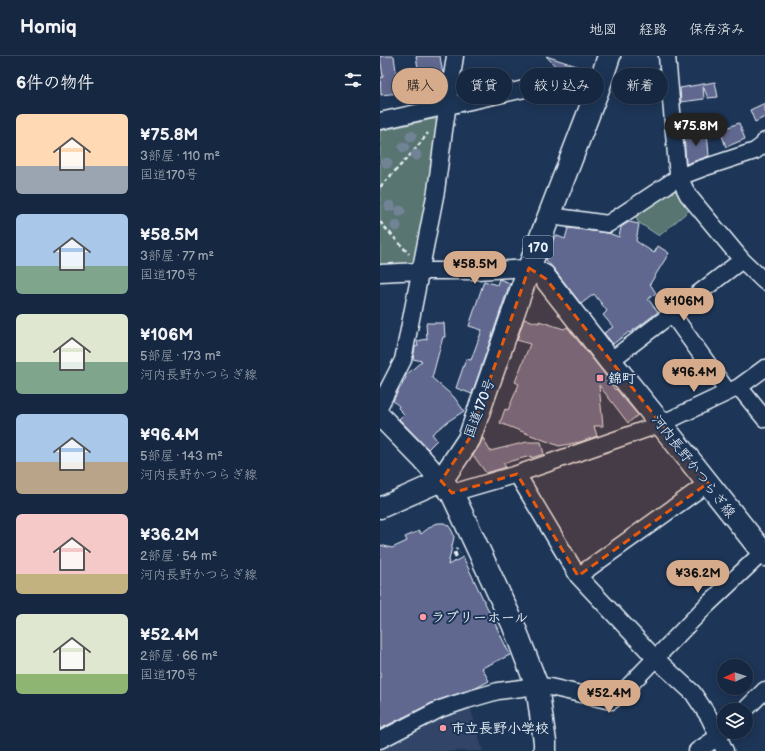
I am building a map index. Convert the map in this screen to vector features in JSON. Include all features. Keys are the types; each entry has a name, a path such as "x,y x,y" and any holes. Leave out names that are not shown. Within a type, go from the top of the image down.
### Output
{"main road":[{"name":"国道170号","path":"604,71 609,56"},
{"name":"国道170号","path":"447,487 469,439 529,268 592,104"},
{"name":"河内長野かつらぎ線","path":"529,268 544,276 764,553"},
{"path":"447,487 513,624 536,686 545,742 545,751"}],"street":[{"path":"380,405 402,360 436,191 455,56"},
{"path":"667,56 679,177 688,195 742,260 765,282"},
{"path":"380,121 520,90"},
{"path":"548,218 558,217 608,224 679,177 755,151 763,145 765,141"},
{"path":"610,361 742,260"},
{"path":"380,273 476,271 529,268"},
{"path":"672,314 734,389 765,419"},
{"path":"380,508 447,487 517,474 661,424 734,389 765,368"},
{"path":"380,416 418,454 447,487"},
{"path":"517,474 578,576 655,658 693,693 717,728"},
{"path":"578,576 708,483"},
{"path":"380,740 440,709 498,691 536,686 550,686 611,700 622,693 706,606 764,553"},
{"path":"752,703 765,690"},
{"path":"697,751 717,737"},
{"path":"722,739 725,751"}],"path":[{"path":"380,187 414,151 432,128"},
{"path":"380,222 407,251 420,271"}],"highlighted area":[{"path":"529,268 546,279 708,483 578,576 517,474 452,493 441,481 469,439"}],"shaded area":[{"name":"市立長野小学校","path":"469,703 483,751 380,751 380,746"}],"green space":[{"path":"433,119 436,120 438,128 415,266 380,268 380,131"},
{"path":"678,188 693,207 659,236 638,222 635,215"}],"building":[{"path":"380,56 394,56 396,68 392,68 392,94 381,95 380,78 383,77"},
{"path":"416,56 440,56 442,68 418,68"},
{"path":"546,56 583,68 557,68"},
{"path":"715,82 718,97 708,98 703,86 704,99 681,102 680,88"},
{"path":"765,103 765,117 755,122 750,110"},
{"path":"739,123 745,139 726,147 720,130"},
{"path":"707,132 709,156 686,164 684,134"},
{"path":"629,222 639,224 636,241 654,253 658,246 669,253 650,284 656,293 648,299 658,312 613,344 604,333 613,327 603,315 607,311 594,294 581,304 546,260 555,235 565,239 568,228 608,233 619,237 621,227"},
{"path":"499,279 510,283 472,394 456,388 466,359 471,360 482,330 469,326 484,281 497,285"},
{"path":"524,319 539,323 539,321 564,329 567,327 608,378 615,390 616,389 638,415 628,423 599,385 603,426 594,426 597,436 580,442 559,446 500,423 505,409 508,410 519,384 515,382 530,344 517,340"},
{"path":"426,323 444,323 445,337 443,337 432,378 454,397 464,411 432,434 437,440 428,449 399,419 404,414 398,408 399,406 393,401 406,378 405,376 422,361 413,359 415,347 418,346 417,341 427,339"},
{"path":"483,438 490,451 527,442 541,442 544,454 503,463 506,467 486,473 473,455"},
{"path":"439,523 448,525 454,537 448,565 463,557 510,655 482,668 489,681 476,688 436,701 380,729 380,545 392,548 407,541 405,537 419,531 421,534 434,524"}],"place":[{"name":"錦町","path":"600,378"},
{"name":"ラブリーホール","path":"423,617"},
{"name":"市立長野小学校","path":"443,728"}]}
